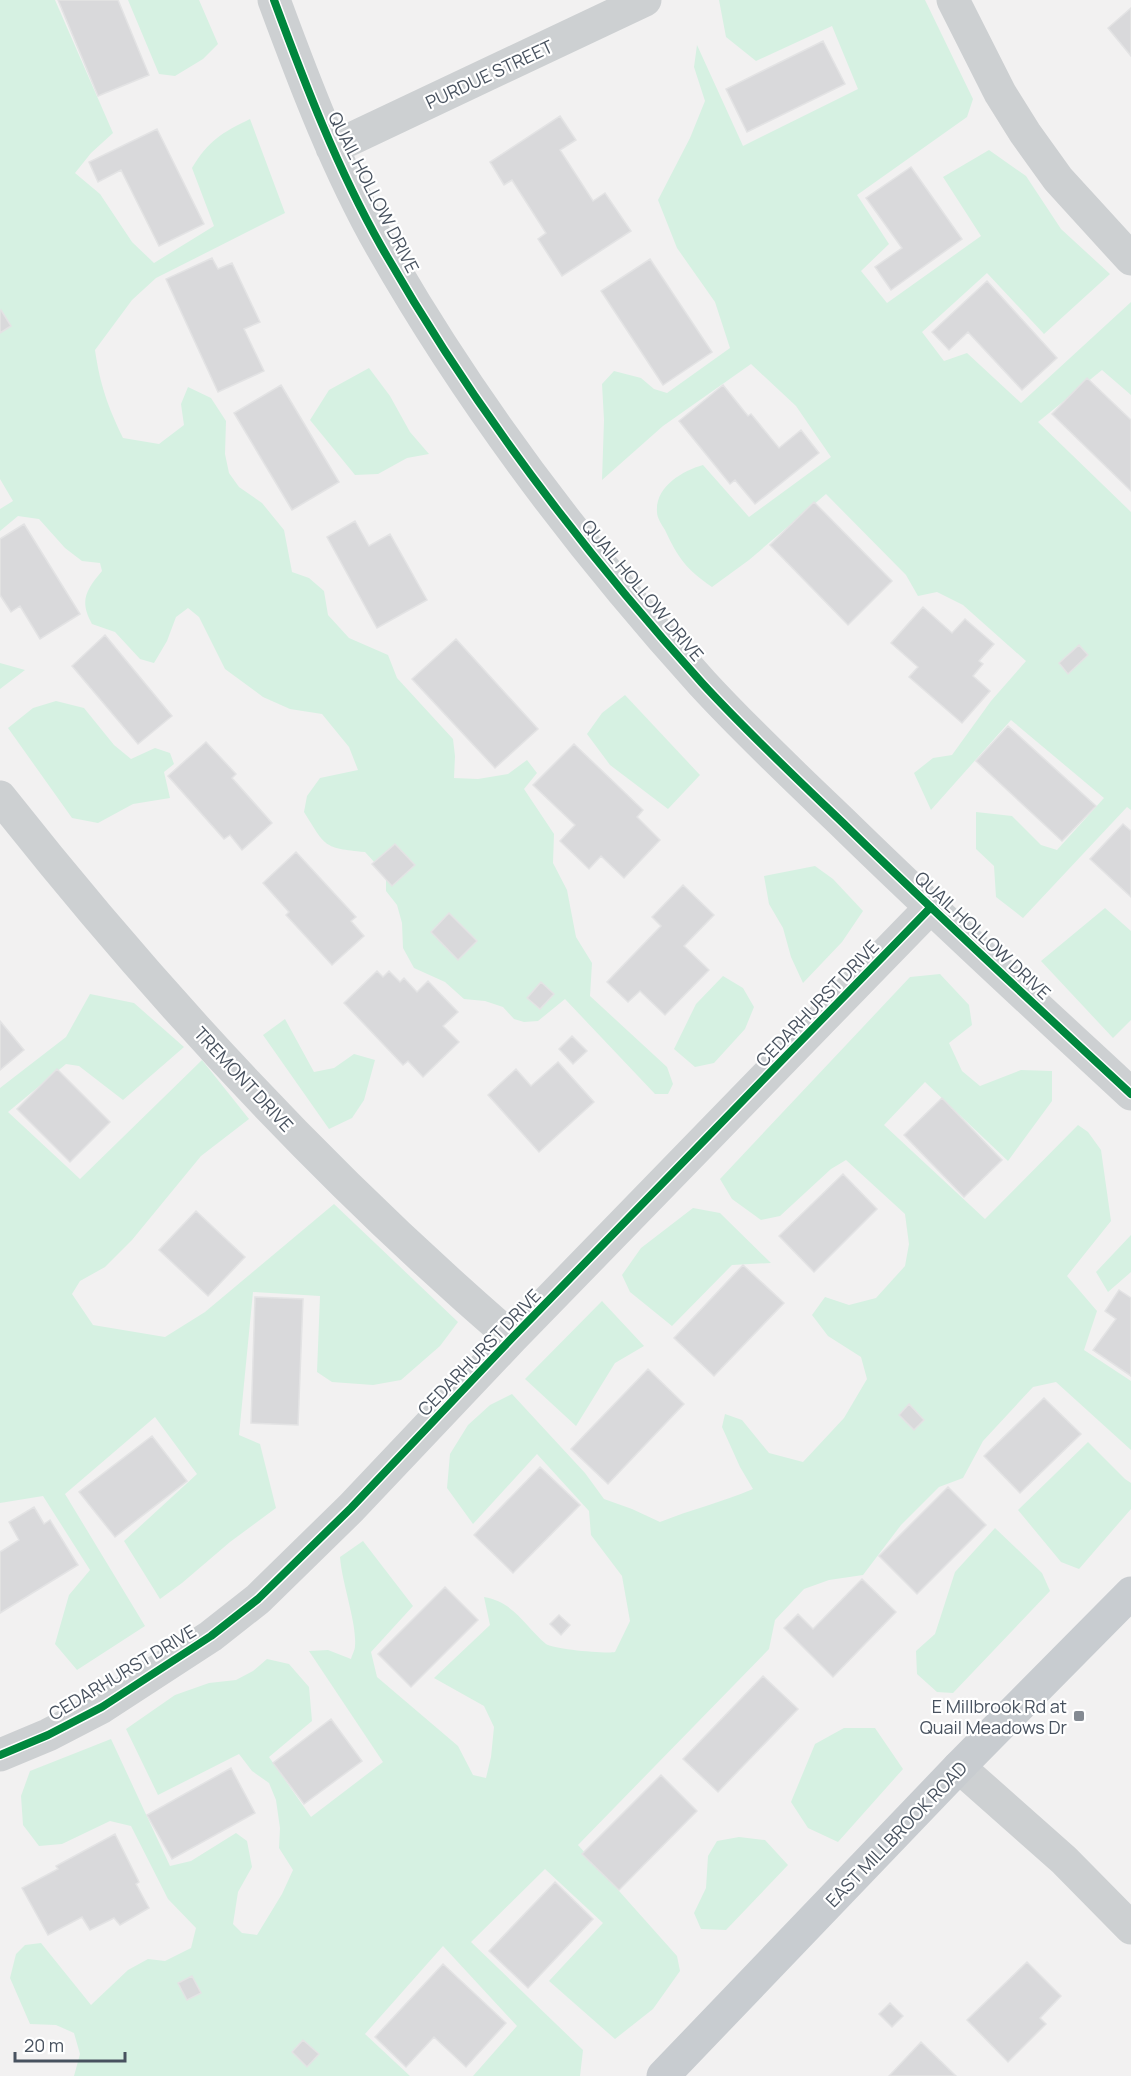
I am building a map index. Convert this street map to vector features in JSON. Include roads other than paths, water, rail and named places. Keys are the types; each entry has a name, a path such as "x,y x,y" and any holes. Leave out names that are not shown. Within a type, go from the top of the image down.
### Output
{"main road":[{"name":"EAST MILLBROOK ROAD","path":"663,2076 959,1767 1131,1593"}],"street":[{"name":"QUAIL HOLLOW DRIVE","path":"274,0 332,148 380,243 477,401 566,521 704,685 780,762 931,907 1131,1094"},
{"name":"PURDUE STREET","path":"332,148 645,0"},
{"path":"953,0 1000,93 1025,133 1058,179 1131,259"},
{"name":"TREMONT DRIVE","path":"0,797 189,1020 298,1137 406,1245 512,1338"},
{"name":"CEDARHURST DRIVE","path":"0,1755 48,1735 102,1707 211,1636 258,1599 351,1508 512,1338 931,907"},
{"path":"959,1767 1064,1860 1131,1928"}],"place":[{"name":"E Millbrook Rd at Quail Meadows Dr","path":"1079,1716"}]}
